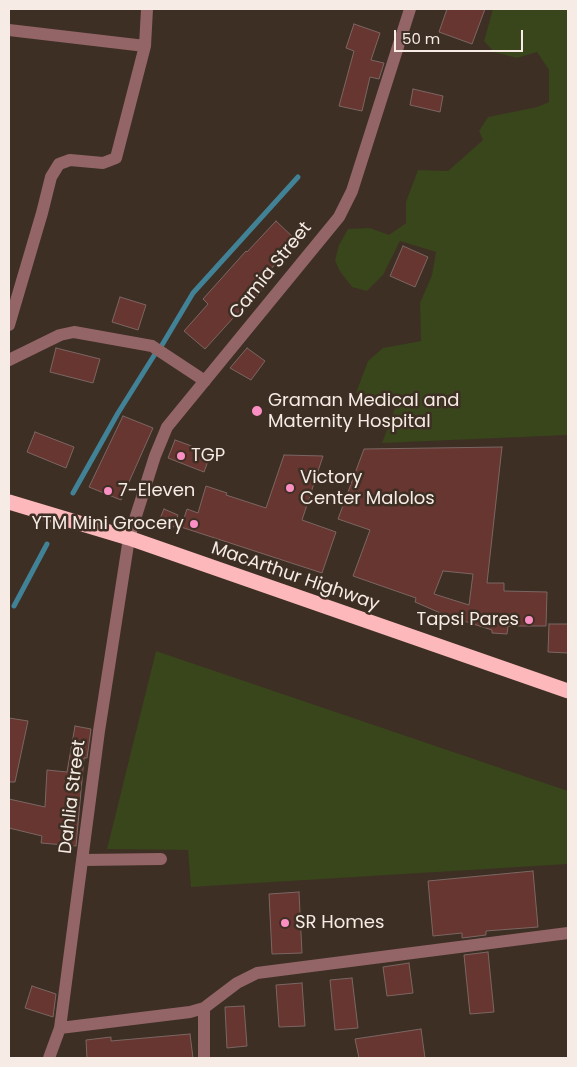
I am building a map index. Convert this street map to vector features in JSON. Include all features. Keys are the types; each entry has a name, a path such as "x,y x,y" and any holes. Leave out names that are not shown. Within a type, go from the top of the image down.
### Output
{"highway":[{"name":"MacArthur Highway","path":"9,502 129,538 568,692"}],"street":[{"path":"9,325 51,177 59,164 70,160 103,163 116,158 144,46 147,9"},
{"name":"Camia Street","path":"129,538 154,456 167,427 339,217 352,191 410,9"},
{"path":"9,30 144,46"},
{"path":"9,360 60,335 74,332 152,346 205,381"},
{"name":"Dahlia Street","path":"49,1058 60,1028 99,730 129,538"},
{"path":"83,860 161,859"},
{"path":"60,1028 190,1012 204,1008 237,983 257,973 568,933"},
{"path":"204,1008 204,1058"}],"green space":[{"path":"493,9 568,9 568,435 382,443 395,408 356,393 368,361 383,348 421,341 420,303 432,275 436,252 400,241 383,275 367,291 352,287 339,270 335,260 339,245 348,229 370,228 389,235 406,223 406,202 418,170 448,171 483,140 479,131 488,117 537,107 549,102 549,70 537,52 517,58 494,52 484,41"},
{"path":"156,651 568,791 568,864 191,887 188,850 107,849"}],"building":[{"path":"447,9 485,9 472,44 439,32"},
{"path":"354,24 380,33 371,60 384,63 379,79 370,77 362,111 339,106 354,51 346,48"},
{"path":"413,89 443,96 440,112 410,105"},
{"path":"276,221 297,241 269,271 274,276 255,298 253,296 205,349 184,331 208,304 203,299"},
{"path":"403,246 428,257 415,287 390,276"},
{"path":"120,297 146,305 138,330 112,322"},
{"path":"56,348 100,359 93,383 50,372"},
{"path":"247,348 265,361 251,380 230,368"},
{"path":"123,416 153,428 121,500 89,487"},
{"path":"35,432 74,447 66,468 27,452"},
{"path":"175,440 211,453 204,472 168,458"},
{"path":"502,447 487,583 504,583 504,591 547,592 546,626 508,626 507,634 492,633 492,630 445,615 415,602 416,598 353,576 370,530 338,519 364,449","holes":["443,571 473,574 469,605 434,594"]},
{"path":"284,455 323,456 302,520 336,532 322,573 181,527 187,509 198,513 206,486 227,493 226,495 266,508"},
{"path":"164,509 178,515 174,527 159,521"},
{"path":"549,624 568,624 568,653 548,652"},
{"path":"9,718 28,721 15,782 9,782"},
{"path":"75,726 91,729 87,758 84,758 76,846 41,843 42,836 9,828 9,799 45,807 47,770 67,772"},
{"path":"533,871 538,927 486,931 486,935 462,938 462,933 433,936 428,881"},
{"name":"SR Homes","path":"299,892 302,953 272,954 269,894"},
{"path":"488,952 494,1012 470,1014 464,955"},
{"path":"409,963 413,993 387,996 383,967"},
{"path":"352,978 358,1028 335,1030 330,980"},
{"path":"302,983 305,1026 279,1027 276,985"},
{"path":"32,986 56,994 53,1017 25,1008"},
{"path":"244,1006 247,1046 227,1048 225,1007"},
{"path":"421,1029 425,1058 359,1058 355,1039"},
{"path":"190,1034 193,1058 87,1058 86,1040 111,1037 111,1041"}],"waterway":[{"path":"162,345 193,293 298,177"},
{"path":"73,493 118,413 155,354"},
{"path":"14,606 47,544"}],"place":[{"name":"Graman Medical and Maternity Hospital","path":"257,411"},
{"name":"TGP","path":"181,456"},
{"name":"Victory Center Malolos","path":"290,488"},
{"name":"7-Eleven","path":"108,491"},
{"name":"YTM Mini Grocery","path":"194,524"},
{"name":"Tapsi Pares","path":"529,620"},
{"name":"SR Homes","path":"285,923"}]}
